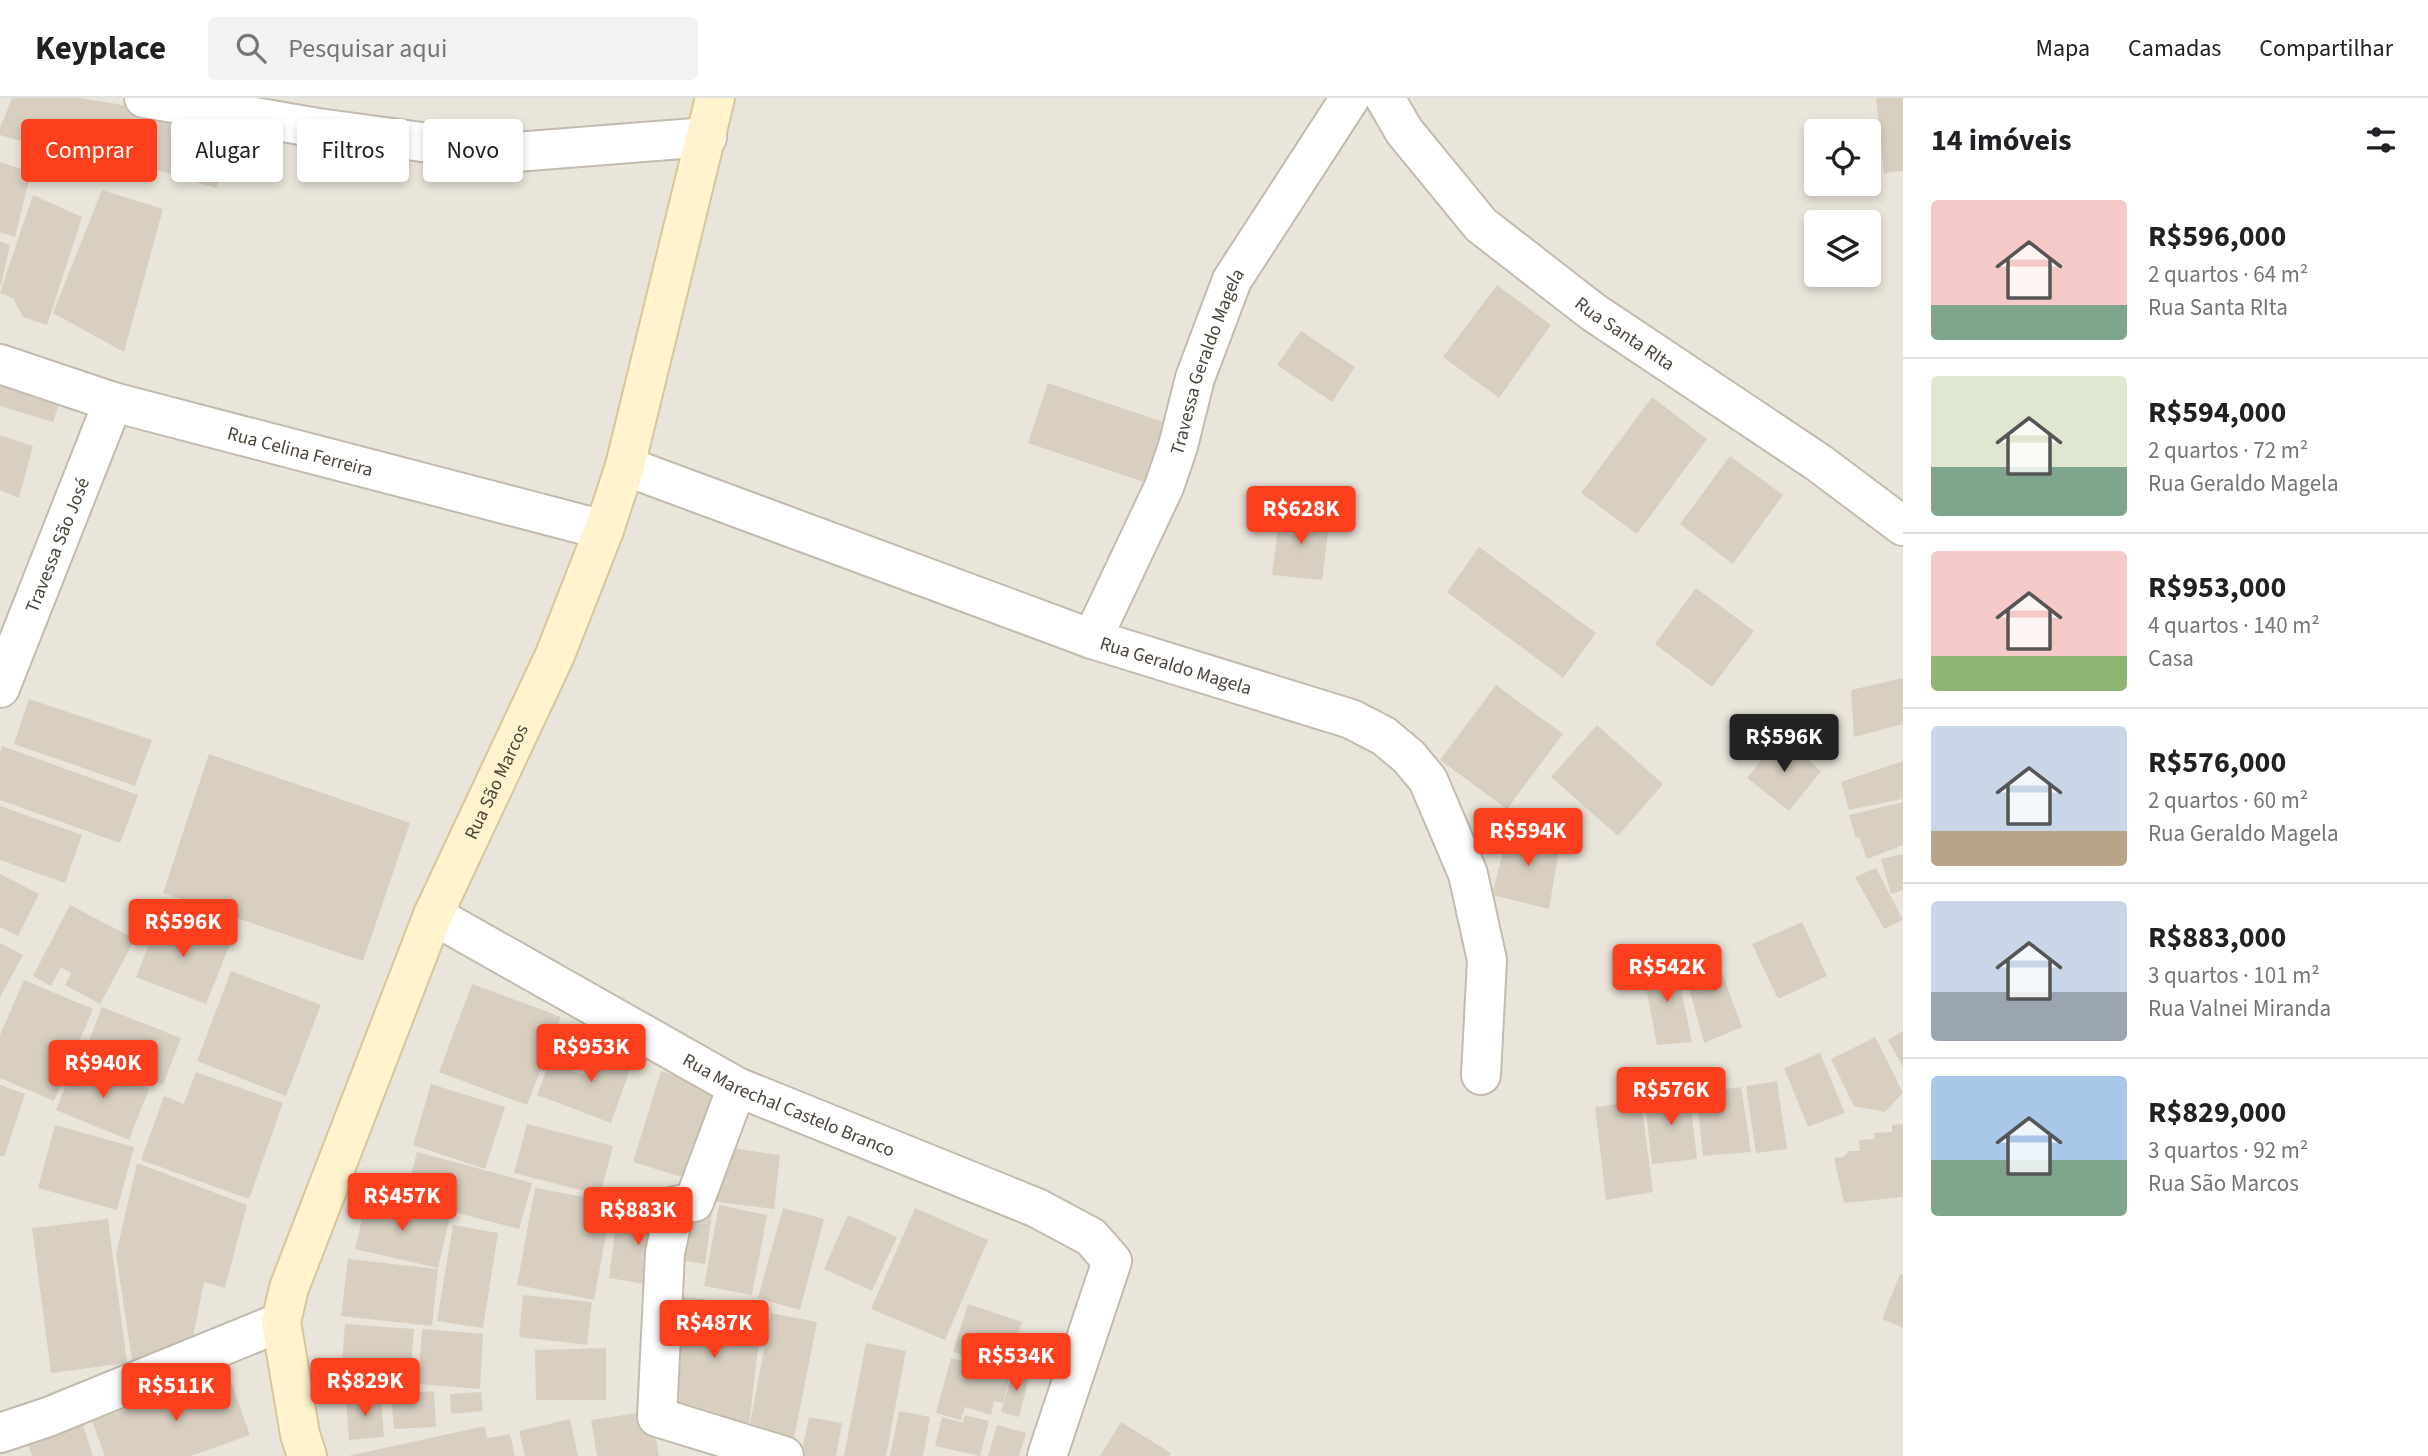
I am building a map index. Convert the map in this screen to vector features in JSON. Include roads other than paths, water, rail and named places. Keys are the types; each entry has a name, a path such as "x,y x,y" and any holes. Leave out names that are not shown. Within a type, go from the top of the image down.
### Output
{"main road":[{"name":"Rua São Marcos","path":"307,1456 300,1434 281,1322 289,1288 433,915 555,655 604,530 625,466 715,98"}],"street":[{"path":"144,98 318,128 503,153 706,137"},
{"name":"Travessa Geraldo Magela","path":"1092,639 1164,488 1195,378 1232,280 1350,98"},
{"name":"Rua Santa RIta","path":"1385,98 1404,131 1481,225 1593,312 1819,463 1903,526"},
{"name":"Rua Celina Ferreira","path":"0,364 113,402 604,530"},
{"name":"Travessa São José","path":"0,688 113,402"},
{"name":"Rua Geraldo Magela","path":"625,466 1092,639 1352,719 1384,736 1409,757 1428,780 1468,874 1487,960 1481,1075"},
{"name":"Rua Marechal Castelo Branco","path":"433,915 737,1087 1037,1208 1091,1237 1112,1261 1047,1456"},
{"path":"737,1087 694,1202 675,1206 665,1253 657,1417 784,1456"},
{"path":"0,1433 48,1417 281,1322"}]}
